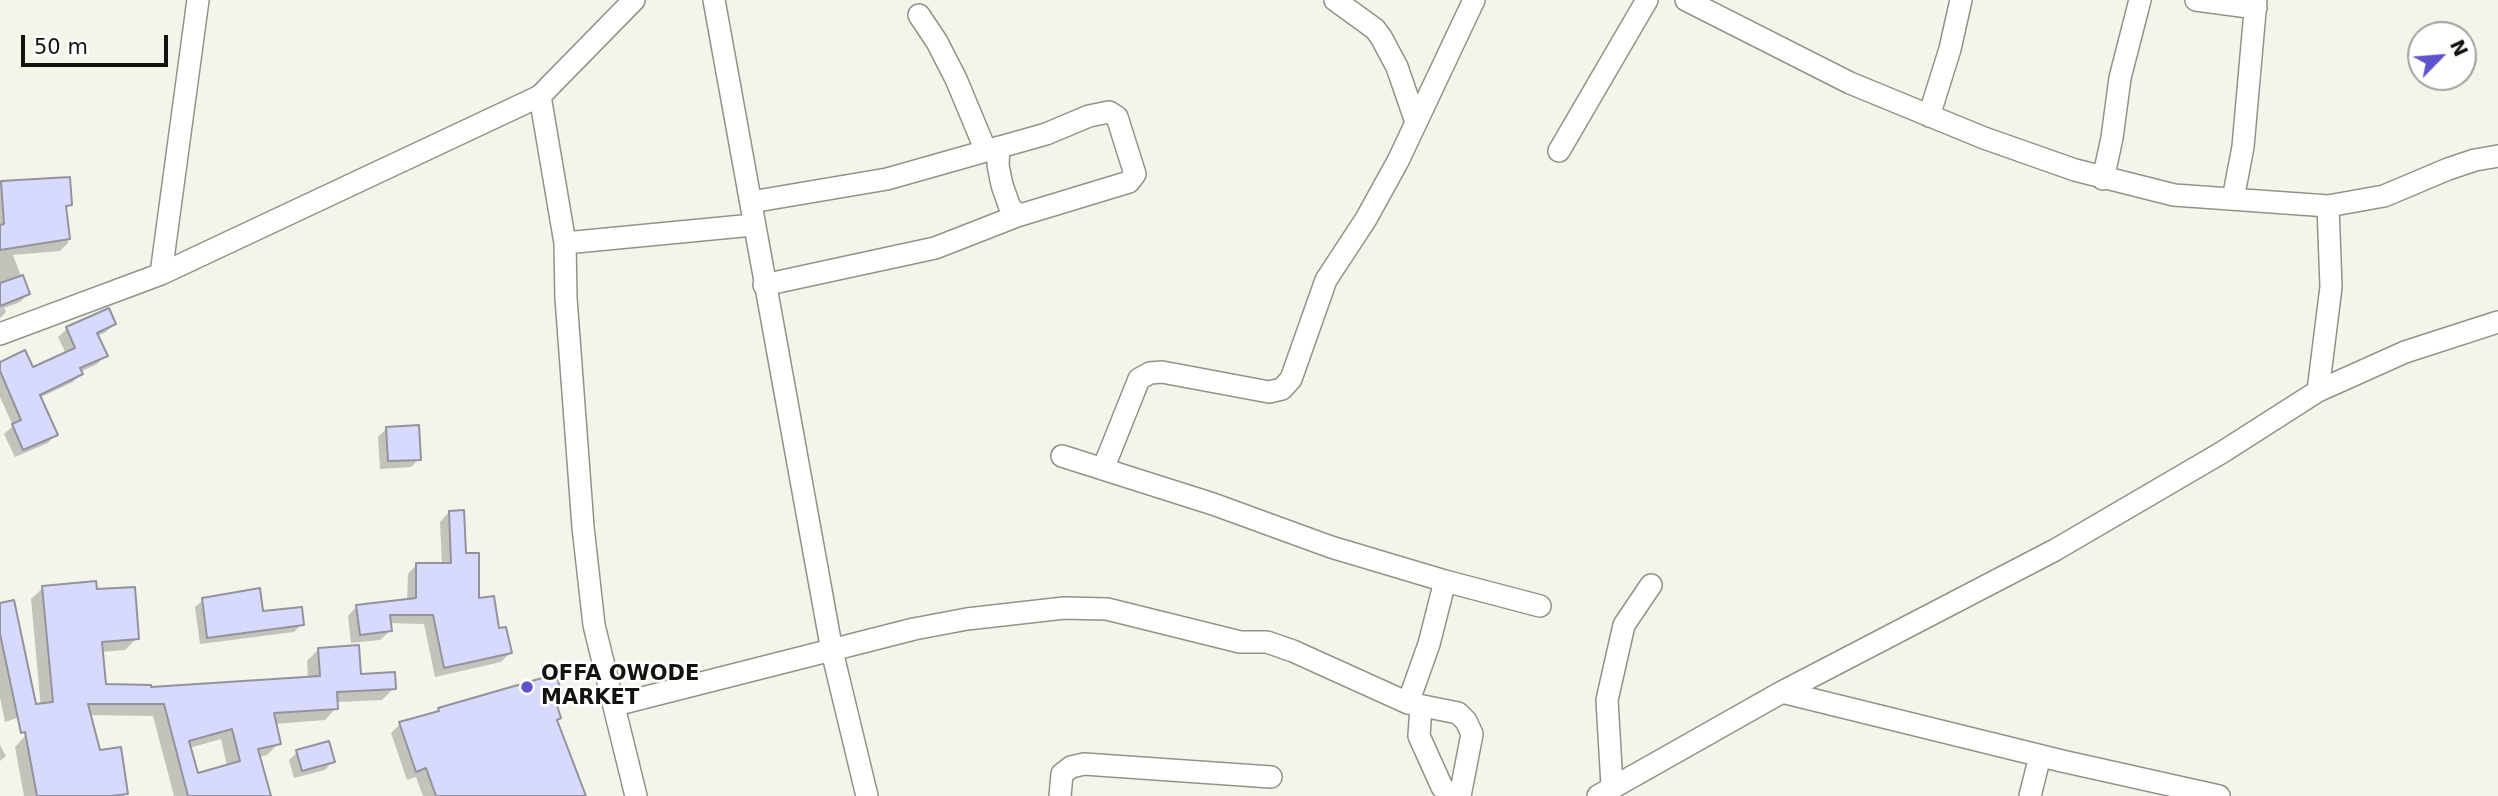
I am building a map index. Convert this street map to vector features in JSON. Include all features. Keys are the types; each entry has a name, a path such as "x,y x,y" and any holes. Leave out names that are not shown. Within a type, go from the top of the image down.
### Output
{"street":[{"path":"161,274 198,0"},
{"path":"0,334 161,274 540,96 634,0"},
{"path":"714,0 832,651 867,796"},
{"path":"1335,0 1375,29 1381,37 1397,67 1416,122"},
{"path":"1103,470 1139,379 1150,373 1162,372 1269,392 1282,389 1291,379 1326,281 1366,219 1474,0"},
{"path":"1559,151 1647,0"},
{"path":"1686,0 1707,5 1850,83 1984,138 2103,179 2174,195 2328,206 2384,196 2448,169 2474,160 2498,156"},
{"path":"1929,116 1950,49 1961,0"},
{"path":"2103,179 2120,78 2140,0"},
{"path":"2196,0 2256,4 2243,147 2233,200"},
{"path":"919,15 937,42 993,149 1009,205 1017,216"},
{"path":"540,96 565,243 566,298 583,527 594,625 636,796"},
{"path":"751,202 887,179 1046,134 1089,116 1110,112 1117,117 1135,174 1129,182 1017,216 934,248 764,285"},
{"path":"2318,391 2331,287 2328,206"},
{"path":"565,243 754,225"},
{"path":"1605,791 1782,692 2055,550 2221,453 2318,391 2405,352 2498,322"},
{"path":"1062,456 1213,503 1331,547 1540,606"},
{"path":"1445,581 1415,704 1419,736 1442,787 1451,796"},
{"path":"1605,791 1607,700 1624,625 1651,585"},
{"path":"615,705 914,629 967,619 1064,608 1107,609 1240,642 1267,642 1415,704 1458,713 1472,734 1460,796"},
{"path":"1782,692 2040,756 2219,796"},
{"path":"2030,796 2040,756"},
{"path":"1060,796 1062,774 1071,767 1084,764 1271,777"}],"building":[{"path":"70,177 72,205 66,206 70,239 0,250 0,225 4,224 1,181"},
{"path":"23,275 30,294 0,306 0,283"},
{"path":"109,308 116,324 97,333 108,356 80,368 83,374 40,395 58,435 23,450 12,424 21,420 0,371 0,362 25,350 33,367 75,348 66,327"},
{"path":"419,425 421,460 388,461 386,427"},
{"path":"464,510 466,553 479,553 479,598 494,596 499,628 506,627 512,653 444,668 433,615 390,615 392,631 360,635 356,605 416,598 416,563 451,563 449,511"},
{"path":"96,581 97,589 135,587 139,639 102,642 106,684 151,687 320,676 318,648 359,645 361,674 395,672 396,689 337,692 338,709 274,713 281,744 258,749 271,796 188,796 164,704 88,704 100,750 121,747 128,794 37,796 25,732 21,733 0,634 0,603 14,600 36,704 53,702 42,586","holes":["232,729 240,761 198,773 189,741"]},
{"path":"260,588 263,611 302,607 304,625 207,638 202,598"},
{"name":"OFFA OWODE MARKET","path":"556,674 562,694 554,696 561,718 557,720 586,796 436,796 426,768 416,772 399,722"},
{"path":"329,741 335,762 302,771 296,750"}],"place":[{"name":"OFFA OWODE MARKET","path":"527,687"}]}
